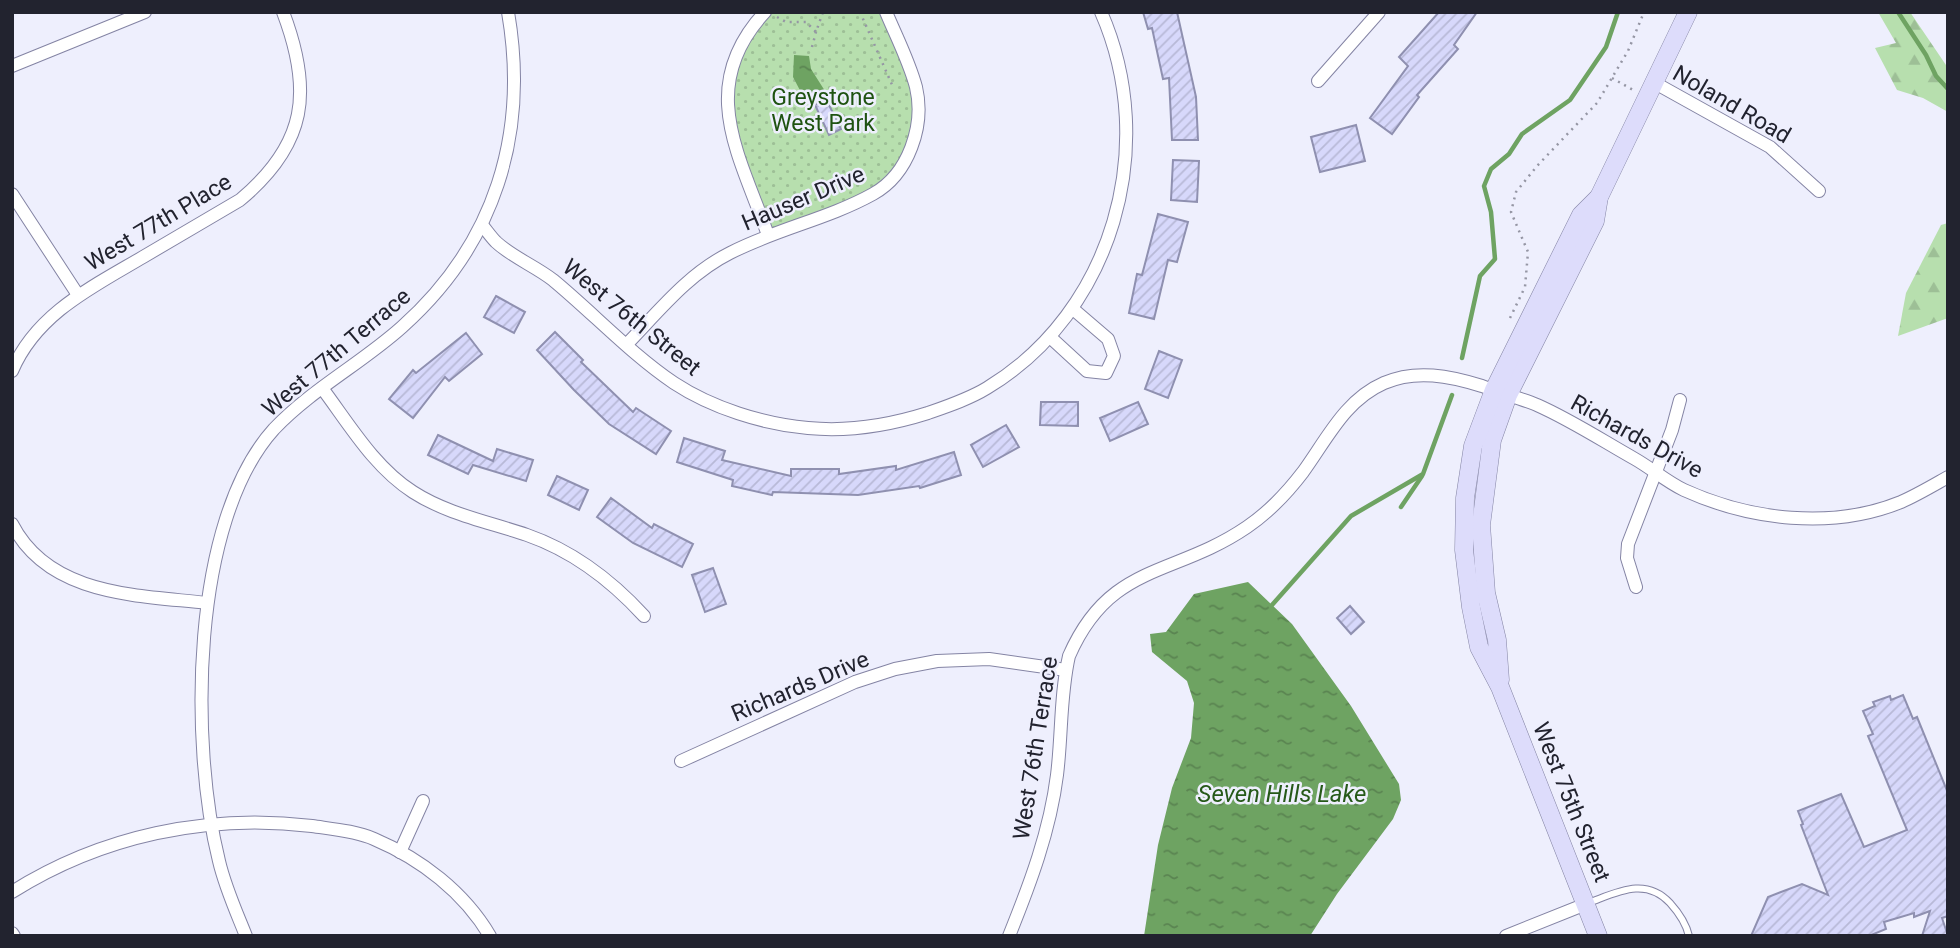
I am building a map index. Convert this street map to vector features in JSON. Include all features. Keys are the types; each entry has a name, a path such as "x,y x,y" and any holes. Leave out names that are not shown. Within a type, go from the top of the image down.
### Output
{"main road":[{"name":"West 75th Street","path":"1598,936 1500,687 1479,647 1464,550 1468,471 1473,446 1501,393 1581,215 1599,197 1688,12"}],"street":[{"path":"12,66 145,12"},
{"name":"West 77th Place","path":"12,371 35,334 78,295 240,200 262,182 279,161 297,120 301,95 301,73 295,44 283,12"},
{"name":"West 77th Terrace","path":"246,936 231,901 219,861 203,743 202,696 207,603 222,526 237,488 274,429 322,388 379,346 426,304 450,277 482,225 498,185 509,140 515,98 514,48 508,12"},
{"name":"Hauser Drive","path":"627,344 680,288 705,268 768,235 830,213 875,193 892,178 907,157 919,116 915,87 886,12"},
{"name":"West 76th Street","path":"482,225 496,242 543,272 674,383 711,402 768,422 809,428 850,429 904,421 958,403 986,389 1012,371 1050,337 1073,309 1102,256 1121,194 1127,130 1125,97 1116,54 1101,12"},
{"path":"1318,81 1379,12"},
{"path":"768,235 731,133 727,97 730,71 739,48 752,26 771,15"},
{"name":"Noland Road","path":"1651,91 1770,147 1819,191"},
{"path":"12,194 78,295"},
{"path":"1050,337 1087,371 1106,373 1114,356 1108,340 1073,309"},
{"name":"West 76th Terrace","path":"1009,936 1035,868 1048,822 1057,776 1066,670 1076,640 1096,608 1123,585 1221,543 1248,527 1272,508 1304,470 1350,407 1367,392 1385,382 1408,375 1434,374 1501,393"},
{"path":"322,388 368,450 389,473 413,492 457,513 552,545 610,582 644,616"},
{"name":"Richards Drive","path":"1501,393 1537,405 1571,422 1655,470 1682,489 1730,507 1755,513 1793,518 1828,518 1865,512 1899,503 1948,477"},
{"path":"1636,587 1627,558 1628,544 1672,430 1680,400"},
{"path":"14,533 57,572 79,583 103,590 207,603"},
{"name":"Richards Drive","path":"681,761 855,682 895,669 937,661 989,659 1066,670"},
{"path":"400,852 423,801"},
{"path":"12,892 65,864 113,845 160,832 212,824 283,822 372,838 400,852 453,887 491,936"},
{"path":"1506,936 1586,904"}],"lane":[{"path":"1586,904 1625,890 1653,889 1666,898 1680,914 1689,936"}],"path":[{"path":"812,47 823,12"},
{"path":"860,12 893,87"},
{"path":"1507,324 1525,287 1528,252 1511,212 1516,192 1597,103 1628,51 1644,12"},
{"path":"771,15 786,22 806,22 816,32"},
{"path":"1612,78 1651,91"}],"green space":[{"name":"Greystone West Park","path":"765,12 886,12 916,87 914,140 887,184 768,235 731,133 730,71"},
{"path":"1878,12 1910,12 1948,68 1948,112 1923,98 1897,90 1875,48 1896,43"},
{"path":"1948,223 1948,318 1898,336 1906,293 1941,225"}],"water":[{"path":"794,55 809,56 811,69 825,91 805,100 793,77"},
{"name":"Seven Hills Lake","path":"1248,582 1292,624 1351,706 1399,784 1401,800 1393,819 1337,894 1310,936 1144,936 1158,845 1172,788 1191,738 1194,703 1187,681 1152,652 1150,634 1166,632 1194,594"}],"building":[{"path":"1143,12 1177,12 1196,97 1198,140 1172,140 1169,78 1163,79 1152,28 1148,29"},
{"path":"1439,12 1477,12 1454,45 1458,49 1417,95 1419,97 1392,134 1370,118 1408,66 1399,57"},
{"path":"826,99 841,129 829,135 815,105"},
{"path":"1356,125 1365,161 1320,172 1311,137"},
{"path":"1173,160 1199,161 1197,202 1171,200"},
{"path":"1158,214 1188,222 1177,262 1168,260 1154,319 1129,313 1137,274 1142,275"},
{"path":"496,296 525,312 514,333 484,317"},
{"path":"555,332 583,360 581,362 633,412 636,408 671,431 656,454 609,424 537,350"},
{"path":"466,333 482,354 449,381 445,377 413,418 389,399 413,370 416,373"},
{"path":"1159,351 1182,360 1168,398 1145,389"},
{"path":"1041,402 1078,402 1078,426 1040,425"},
{"path":"1138,402 1148,424 1110,441 1100,418"},
{"path":"1006,425 1019,447 983,467 971,445"},
{"path":"438,435 493,461 497,449 533,460 526,481 473,465 468,474 428,455"},
{"path":"684,438 725,451 722,460 791,476 791,469 839,469 839,474 896,466 896,470 954,452 961,475 920,488 858,495 773,492 772,495 732,486 733,480 677,462"},
{"path":"557,476 588,490 579,510 548,495"},
{"path":"611,498 652,528 654,524 693,544 682,567 633,543 597,517"},
{"path":"713,568 726,604 705,612 692,575"},
{"path":"1350,606 1364,622 1351,634 1337,618"},
{"path":"1903,695 1913,719 1917,717 1948,793 1948,916 1942,918 1948,936 1922,936 1930,911 1914,917 1914,913 1884,922 1886,929 1869,936 1751,936 1768,897 1802,884 1828,895 1798,811 1841,794 1864,847 1907,830 1868,736 1873,734 1863,711 1875,706 1873,702 1890,696 1891,700"}],"waterway":[{"path":"1462,358 1480,276 1495,259 1491,212 1484,186 1491,169 1509,154 1522,134 1570,100 1606,47 1618,12"},
{"path":"1898,12 1926,55 1936,76 1948,89"},
{"path":"1272,605 1351,516 1423,474 1452,395"},
{"path":"1401,507 1422,476"}]}
